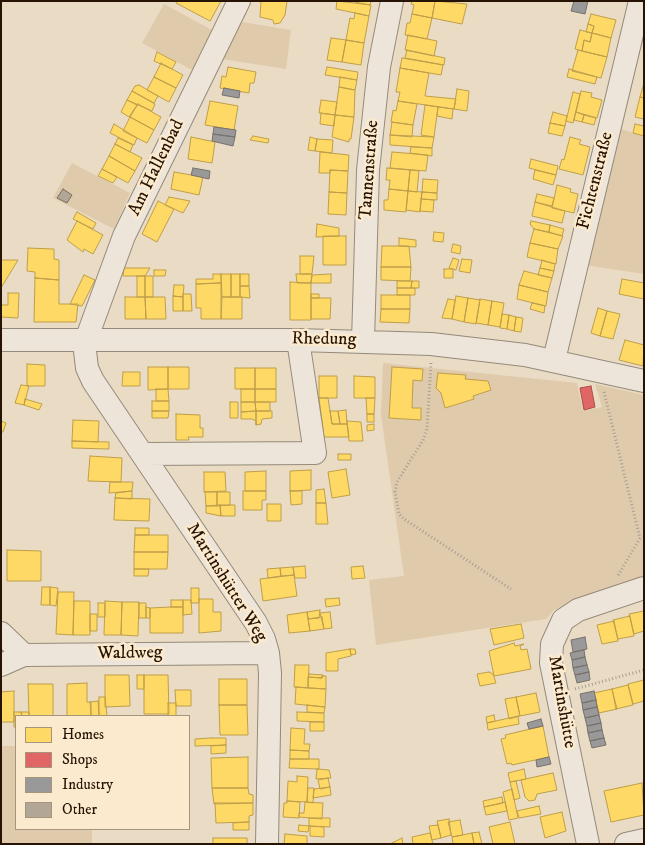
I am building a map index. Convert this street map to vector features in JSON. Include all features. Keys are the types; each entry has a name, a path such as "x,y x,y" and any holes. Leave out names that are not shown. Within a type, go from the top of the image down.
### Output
{"street":[{"name":"Am Hallenbad","path":"86,340 124,236 239,1"},
{"name":"Tannenstraße","path":"363,341 369,161 379,67 392,1"},
{"name":"Fichtenstraße","path":"554,360 640,1"},
{"name":"Rhedung","path":"1,340 298,340 432,344 554,360 644,381"},
{"name":"Martinshütter Weg","path":"86,340 85,357 89,372 256,623 268,653 270,673 267,844"},
{"path":"143,454 315,453 298,340"},
{"name":"Martinshütte","path":"588,844 551,654 558,628 563,620 578,610 644,588"},
{"path":"1,632 24,655 1,665"},
{"name":"Waldweg","path":"24,655 268,653"},
{"path":"626,844 644,840"}],"path":[{"path":"432,344 427,429 421,445 397,482 395,492 399,514 511,589"},
{"path":"599,370 640,538 614,583 616,597"},
{"path":"558,694 644,670"}],"shaded area":[{"path":"164,4 212,30 192,70 142,43"},
{"path":"242,22 291,30 286,69 222,59"},
{"path":"618,128 644,136 644,274 584,265"},
{"path":"72,163 130,193 114,229 53,198"},
{"path":"383,363 577,383 583,411 602,407 595,384 644,395 644,578 554,610 546,619 376,645 369,580 404,576 381,415"},
{"path":"1,746 15,746 15,830 92,830 92,844 1,844"}],"building: Homes":[{"path":"177,1 221,1 210,21 176,3"},
{"path":"261,1 287,1 285,15 280,23 274,24 273,20 260,17"},
{"path":"337,1 371,5 369,16 336,9"},
{"path":"350,1 371,1 370,5"},
{"path":"412,1 435,1 432,18 412,14 414,5 411,4"},
{"path":"435,1 467,4 462,24 432,18"},
{"path":"355,13 369,16 364,43 346,40 350,18 354,19"},
{"path":"412,14 432,18 427,39 405,35 407,23 410,23"},
{"path":"591,14 616,20 611,38 592,33 594,26 588,24"},
{"path":"588,24 594,26 592,33 586,32"},
{"path":"580,30 592,33 590,42 584,40 582,51 575,49"},
{"path":"592,33 611,38 607,57 582,51 584,40 590,42"},
{"path":"408,35 437,41 434,56 405,50"},
{"path":"331,38 346,40 342,62 327,60"},
{"path":"346,40 364,43 361,65 342,62"},
{"path":"407,50 445,58 444,65 405,58"},
{"path":"578,50 607,57 601,78 572,71"},
{"path":"157,52 176,62 172,69 154,61"},
{"path":"402,58 443,65 441,75 400,68"},
{"path":"161,63 183,75 176,88 154,77"},
{"path":"228,67 256,72 254,83 250,83 249,93 220,88 222,76 226,77"},
{"path":"327,67 358,72 357,80 325,75"},
{"path":"400,68 429,73 425,96 456,99 454,109 398,101 400,92 396,92"},
{"path":"569,69 597,77 595,84 567,77"},
{"path":"154,77 176,88 169,102 147,90"},
{"path":"340,77 357,80 355,90 339,87"},
{"path":"644,83 644,98 640,97"},
{"path":"139,85 158,96 154,103 132,91 135,86"},
{"path":"339,87 355,90 354,117 335,115"},
{"path":"457,89 469,91 467,111 454,109"},
{"path":"132,91 155,104 152,111 127,100"},
{"path":"581,91 592,93 591,97 602,100 597,118 576,112"},
{"path":"573,92 580,94 573,123 566,121"},
{"path":"640,97 644,98 644,119 635,117"},
{"path":"127,100 137,105 129,117 121,112"},
{"path":"321,100 337,102 335,115 319,113"},
{"path":"210,101 238,106 234,130 205,125"},
{"path":"398,101 417,104 413,125 391,122 393,110 396,111"},
{"path":"138,104 161,117 154,130 130,117"},
{"path":"425,105 438,107 434,137 421,135"},
{"path":"438,107 453,109 452,119 437,116"},
{"path":"553,112 567,116 565,126 550,123"},
{"path":"576,112 584,115 582,122 574,120"},
{"path":"321,113 335,115 334,126 320,124"},
{"path":"335,115 354,117 349,142 332,137"},
{"path":"584,115 596,118 594,125 582,122"},
{"path":"130,117 154,130 147,143 123,131"},
{"path":"392,122 413,125 412,137 390,135"},
{"path":"550,123 565,126 562,136 548,133"},
{"path":"114,124 137,138 134,145 110,133"},
{"path":"635,124 644,126 644,136 633,133"},
{"path":"390,135 434,137 432,148 390,145"},
{"path":"253,136 269,139 268,143 250,140"},
{"path":"191,137 215,142 212,163 188,159"},
{"path":"310,137 317,139 315,151 308,150"},
{"path":"570,137 581,140 579,144 590,147 583,175 559,169 562,159 564,160"},
{"path":"118,138 133,145 130,152 115,144"},
{"path":"317,139 333,140 332,153 315,151"},
{"path":"115,144 142,158 135,171 109,156"},
{"path":"411,147 432,148 432,156 410,153"},
{"path":"320,152 349,155 348,171 330,170 330,173 319,173"},
{"path":"392,152 428,155 426,171 390,168"},
{"path":"109,156 135,171 128,183 102,169"},
{"path":"531,159 558,166 556,175 529,168"},
{"path":"387,168 410,170 408,191 389,189 390,180 386,180"},
{"path":"102,169 117,177 113,183 98,176"},
{"path":"330,170 348,171 347,193 329,192"},
{"path":"410,170 419,171 417,192 408,191"},
{"path":"535,170 556,175 553,185 533,179"},
{"path":"174,172 203,177 199,195 171,189"},
{"path":"423,179 438,180 437,193 422,192"},
{"path":"557,185 571,189 570,192 578,194 574,213 552,208"},
{"path":"389,189 408,191 406,212 384,210 384,200 388,200"},
{"path":"408,191 422,192 420,212 406,210"},
{"path":"329,192 347,193 346,215 328,214"},
{"path":"422,192 437,193 437,200 421,199"},
{"path":"537,194 554,198 552,206 535,202"},
{"path":"169,197 190,201 183,213 165,205"},
{"path":"421,199 434,200 433,212 420,211"},
{"path":"158,201 174,209 157,242 142,234"},
{"path":"535,202 565,211 562,223 532,216"},
{"path":"77,212 96,223 93,229 73,219"},
{"path":"77,221 103,235 93,254 84,249 83,252 67,240"},
{"path":"531,221 550,225 549,232 534,229 530,224"},
{"path":"317,224 339,228 339,236 316,237"},
{"path":"550,225 564,229 562,236 549,232"},
{"path":"534,229 563,236 558,249 530,243"},
{"path":"434,232 444,233 443,242 433,241"},
{"path":"323,236 346,236 346,265 323,265"},
{"path":"399,238 416,240 416,247 399,246"},
{"path":"530,243 558,249 556,264 527,257"},
{"path":"453,244 461,246 460,254 451,252"},
{"path":"382,246 409,246 411,267 381,267"},
{"path":"28,248 54,249 54,259 59,260 59,280 35,278 35,272 27,271"},
{"path":"300,256 314,256 312,274 300,274"},
{"path":"453,258 459,260 456,270 449,268"},
{"path":"462,259 472,260 470,273 459,271"},
{"path":"1,260 18,260 1,288"},
{"path":"542,260 555,264 554,271 540,268"},
{"path":"381,267 411,267 410,281 381,280"},
{"path":"124,268 150,268 145,276 123,276"},
{"path":"540,268 554,271 552,278 538,275"},
{"path":"444,269 453,269 453,278 444,278"},
{"path":"154,270 166,270 165,276 154,276"},
{"path":"524,271 552,278 548,292 519,285"},
{"path":"213,274 221,274 221,283 196,284 196,279 213,279"},
{"path":"221,274 231,274 231,297 222,297"},
{"path":"231,274 240,274 240,297 231,297"},
{"path":"240,274 249,274 249,286 240,286"},
{"path":"296,274 312,274 311,283 297,283"},
{"path":"331,274 331,283 311,283 312,275"},
{"path":"84,275 95,280 82,306 70,304"},
{"path":"137,276 145,276 145,297 137,297"},
{"path":"145,276 153,276 153,297 145,297"},
{"path":"35,278 59,280 59,304 78,304 76,322 34,322"},
{"path":"622,279 644,283 644,299 619,294"},
{"path":"397,281 412,281 411,288 397,288"},
{"path":"412,281 419,281 419,288 411,288"},
{"path":"290,282 311,283 311,320 290,320"},
{"path":"221,283 221,319 201,319 201,308 196,308 196,284"},
{"path":"174,285 184,285 183,297 173,296"},
{"path":"519,285 548,292 546,306 517,299"},
{"path":"240,286 249,286 250,298 240,297"},
{"path":"397,288 415,288 415,295 397,295"},
{"path":"8,293 19,293 18,318 1,317 1,305 8,305"},
{"path":"183,294 191,294 192,311 183,311"},
{"path":"311,294 319,294 319,298 311,298"},
{"path":"381,295 410,295 410,309 381,309"},
{"path":"173,296 183,297 183,311 173,311"},
{"path":"456,296 468,298 464,322 452,319"},
{"path":"125,297 145,297 146,319 125,319"},
{"path":"145,297 165,297 166,319 146,319"},
{"path":"222,297 242,297 242,319 221,319"},
{"path":"311,298 331,298 330,319 311,319"},
{"path":"468,298 480,300 476,324 464,322"},
{"path":"448,299 455,300 452,319 442,318"},
{"path":"480,299 492,301 488,325 476,323"},
{"path":"492,301 504,303 500,327 488,325"},
{"path":"532,303 545,306 544,313 530,309"},
{"path":"598,308 607,311 600,336 591,333"},
{"path":"381,309 410,309 409,323 380,322"},
{"path":"607,311 620,314 613,339 600,336"},
{"path":"502,314 509,315 507,329 500,328"},
{"path":"509,315 516,317 514,331 507,329"},
{"path":"516,317 523,318 521,332 514,331"},
{"path":"625,340 644,345 643,366 619,360"},
{"path":"27,364 45,365 45,386 27,386"},
{"path":"148,367 168,367 168,389 148,390"},
{"path":"168,367 189,367 189,389 168,389"},
{"path":"392,367 423,369 422,381 413,380 412,408 421,408 421,420 389,418"},
{"path":"235,368 255,368 255,389 235,389"},
{"path":"255,368 276,368 276,389 255,389"},
{"path":"123,372 140,372 140,386 122,386"},
{"path":"438,373 466,375 465,379 488,381 491,390 473,396 474,399 445,408 441,393 436,388"},
{"path":"319,376 337,376 337,398 319,398"},
{"path":"354,376 375,377 375,398 354,398"},
{"path":"21,385 29,386 24,405 15,403"},
{"path":"156,389 168,389 169,401 156,401"},
{"path":"241,389 255,389 255,402 241,402"},
{"path":"255,389 276,389 276,402 255,402"},
{"path":"319,398 328,398 332,424 347,424 349,437 324,437"},
{"path":"366,398 375,398 374,414 367,414"},
{"path":"25,399 42,404 39,410 24,405"},
{"path":"152,401 169,401 169,411 152,411"},
{"path":"230,402 238,402 238,418 230,418"},
{"path":"241,402 255,402 256,411 241,412"},
{"path":"255,402 270,402 270,411 256,411"},
{"path":"346,410 347,424 340,424 338,411"},
{"path":"152,411 169,411 168,418 152,418"},
{"path":"256,411 272,411 272,418 262,419 261,424 256,425"},
{"path":"256,411 256,421 241,419 241,412"},
{"path":"330,411 338,411 340,424 332,424"},
{"path":"176,414 200,415 200,428 203,428 203,437 188,437 189,440 176,440"},
{"path":"367,414 374,414 374,422 367,422"},
{"path":"73,420 99,421 98,442 72,441"},
{"path":"1,421 6,423 3,432 1,432"},
{"path":"347,421 361,422 363,441 349,441"},
{"path":"374,424 374,430 367,431 367,425"},
{"path":"72,441 109,442 109,449 72,448"},
{"path":"338,454 351,454 351,460 338,460"},
{"path":"90,456 122,458 121,482 88,481"},
{"path":"346,469 350,495 332,498 328,472"},
{"path":"311,470 311,490 290,491 290,471"},
{"path":"266,471 266,491 245,491 245,472"},
{"path":"204,472 225,472 226,491 204,492"},
{"path":"110,482 133,482 132,491 109,493"},
{"path":"324,489 326,503 316,503 316,490"},
{"path":"132,491 132,499 115,498 116,493"},
{"path":"243,491 266,491 266,500 262,500 262,510 243,510"},
{"path":"290,491 302,491 302,504 291,505"},
{"path":"205,492 217,492 217,506 206,506"},
{"path":"217,492 230,492 230,505 217,506"},
{"path":"115,498 150,499 149,521 114,520"},
{"path":"316,503 326,503 328,524 316,524"},
{"path":"267,504 281,504 281,521 267,521"},
{"path":"220,505 235,505 235,516 221,516"},
{"path":"220,505 221,516 206,513 206,506"},
{"path":"135,528 149,528 149,535 135,535"},
{"path":"135,535 168,535 168,552 134,552"},
{"path":"7,550 41,551 41,581 7,581"},
{"path":"134,552 168,552 167,569 134,569"},
{"path":"305,566 306,578 295,578 293,567"},
{"path":"363,566 365,578 352,579 351,567"},
{"path":"293,567 294,575 281,576 280,568"},
{"path":"280,568 281,576 268,578 267,569"},
{"path":"134,569 149,569 148,576 134,576"},
{"path":"294,575 297,596 263,601 260,579"},
{"path":"42,587 50,587 50,605 41,605"},
{"path":"50,587 58,588 56,606 50,605"},
{"path":"191,588 199,588 199,603 191,603"},
{"path":"58,592 74,592 73,635 56,634"},
{"path":"339,598 340,605 326,607 325,599"},
{"path":"199,599 213,599 213,612 221,612 221,631 199,633"},
{"path":"171,600 183,600 183,607 171,607"},
{"path":"183,600 191,600 192,614 183,615"},
{"path":"74,601 90,601 90,635 73,635"},
{"path":"105,601 122,602 121,635 104,635"},
{"path":"122,602 139,602 138,636 121,635"},
{"path":"98,603 105,603 105,617 98,617"},
{"path":"139,603 146,603 146,618 139,618"},
{"path":"146,607 150,608 150,618 146,618"},
{"path":"183,607 183,633 150,633 150,608"},
{"path":"320,610 319,618 308,619 307,612"},
{"path":"644,611 644,631 634,634 629,614"},
{"path":"307,612 310,631 289,633 287,615"},
{"path":"330,612 332,628 324,629 320,613"},
{"path":"90,614 97,614 97,631 90,631"},
{"path":"630,616 634,636 618,639 613,620"},
{"path":"322,617 324,629 310,631 308,619"},
{"path":"614,621 618,641 602,644 597,625"},
{"path":"521,624 524,638 494,645 490,629"},
{"path":"514,643 515,646 524,644 520,646 521,650 527,649 531,669 494,676 489,651"},
{"path":"350,649 355,649 356,654 351,655"},
{"path":"350,649 351,656 338,659 338,671 326,671 326,653"},
{"path":"295,665 309,665 308,688 294,687"},
{"path":"489,672 493,674 496,683 480,686 477,674"},
{"path":"309,674 323,676 322,678 308,677"},
{"path":"105,675 129,675 130,706 105,707"},
{"path":"137,675 144,675 144,689 137,689"},
{"path":"144,675 168,675 169,714 144,714"},
{"path":"322,676 326,676 326,689 308,688 308,677 322,678"},
{"path":"219,679 247,679 247,705 219,705"},
{"path":"644,680 644,701 633,704 628,684"},
{"path":"87,683 87,702 91,702 91,715 67,715 67,684"},
{"path":"28,684 53,684 53,715 29,715"},
{"path":"628,685 633,705 616,709 612,689"},
{"path":"296,687 326,689 325,707 295,704"},
{"path":"612,689 617,709 599,713 594,693"},
{"path":"175,690 191,690 191,706 176,706"},
{"path":"14,691 14,722 1,722 1,692"},
{"path":"536,693 540,712 520,716 516,697"},
{"path":"99,697 105,697 107,715 99,715"},
{"path":"516,697 520,716 509,719 505,699"},
{"path":"98,701 99,715 91,715 90,702"},
{"path":"168,703 176,703 176,715 168,715"},
{"path":"219,705 247,705 248,735 220,735"},
{"path":"307,705 325,707 324,713 307,712"},
{"path":"14,712 21,712 22,715 15,715 14,727"},
{"path":"21,712 29,712 29,715 22,715"},
{"path":"297,712 324,713 324,722 297,721"},
{"path":"494,715 495,721 487,723 486,717"},
{"path":"518,716 519,724 488,730 487,723"},
{"path":"310,722 324,722 324,731 310,731"},
{"path":"543,726 549,757 512,765 511,763 507,764 501,739 506,738 505,735"},
{"path":"291,728 305,729 304,744 310,744 309,751 290,750"},
{"path":"226,738 226,745 195,746 195,739"},
{"path":"226,745 226,753 211,754 211,746"},
{"path":"290,750 309,751 309,759 290,759"},
{"path":"248,757 248,788 212,788 211,758"},
{"path":"290,759 319,759 319,769 289,768"},
{"path":"317,769 329,770 331,778 316,779"},
{"path":"524,769 526,779 510,782 508,773"},
{"path":"553,773 557,790 537,794 535,800 529,801 525,797 521,780"},
{"path":"297,776 308,777 307,802 287,801 288,781 297,782"},
{"path":"328,778 330,787 320,789 318,780"},
{"path":"516,781 520,798 514,800 510,782"},
{"path":"642,783 644,815 611,822 604,791"},
{"path":"330,787 331,795 313,798 314,789"},
{"path":"212,788 248,788 249,794 253,795 253,803 214,804"},
{"path":"308,788 314,788 313,803 307,802"},
{"path":"512,789 518,818 509,820 503,792"},
{"path":"502,797 503,803 484,807 483,801"},
{"path":"287,801 300,802 299,818 283,817 284,803 287,803"},
{"path":"305,802 323,803 322,819 299,817 299,813 304,813"},
{"path":"505,802 507,811 486,815 484,807"},
{"path":"215,803 253,803 253,815 249,816 249,822 216,823"},
{"path":"539,806 541,814 519,818 517,811"},
{"path":"562,812 566,831 545,838 540,817"},
{"path":"309,818 330,818 330,827 309,826"},
{"path":"449,819 451,835 441,838 437,821"},
{"path":"460,820 463,835 452,837 448,822"},
{"path":"249,822 249,830 233,830 233,823"},
{"path":"510,822 515,844 493,844 489,827"},
{"path":"299,825 309,826 308,832 298,831"},
{"path":"438,825 441,838 432,840 429,826"},
{"path":"310,826 324,827 324,837 310,836"},
{"path":"479,832 482,844 474,844 472,833"},
{"path":"430,833 433,844 413,844 412,837"},
{"path":"472,833 474,844 453,844 452,837"},
{"path":"285,834 307,836 307,844 284,844"},
{"path":"213,838 247,838 247,844 213,844"},
{"path":"402,838 403,844 390,844"}],"building: Shops":[{"path":"591,386 595,407 584,410 580,388"}],"building: Industry":[{"path":"574,1 588,1 585,14 571,11"},
{"path":"224,88 240,91 239,98 222,95"},
{"path":"214,127 236,130 235,137 213,134"},
{"path":"213,134 235,137 233,146 212,141"},
{"path":"193,168 210,171 209,179 191,175"},
{"path":"585,637 587,649 573,652 571,640"},
{"path":"584,650 585,657 572,660 570,653"},
{"path":"585,657 587,665 573,668 572,660"},
{"path":"587,665 589,672 575,675 573,668"},
{"path":"589,672 590,680 577,683 575,675"},
{"path":"594,691 596,700 582,703 580,694"},
{"path":"596,700 597,707 583,710 582,703"},
{"path":"597,707 599,715 585,718 583,710"},
{"path":"599,715 601,723 587,726 585,718"},
{"path":"541,719 543,726 529,729 527,723"},
{"path":"601,723 602,730 588,733 587,726"},
{"path":"602,730 604,738 590,741 588,733"},
{"path":"604,738 606,745 592,748 590,741"},
{"path":"549,757 551,764 537,767 536,760"}],"building: Other":[{"path":"63,189 72,195 67,203 57,198"}]}
